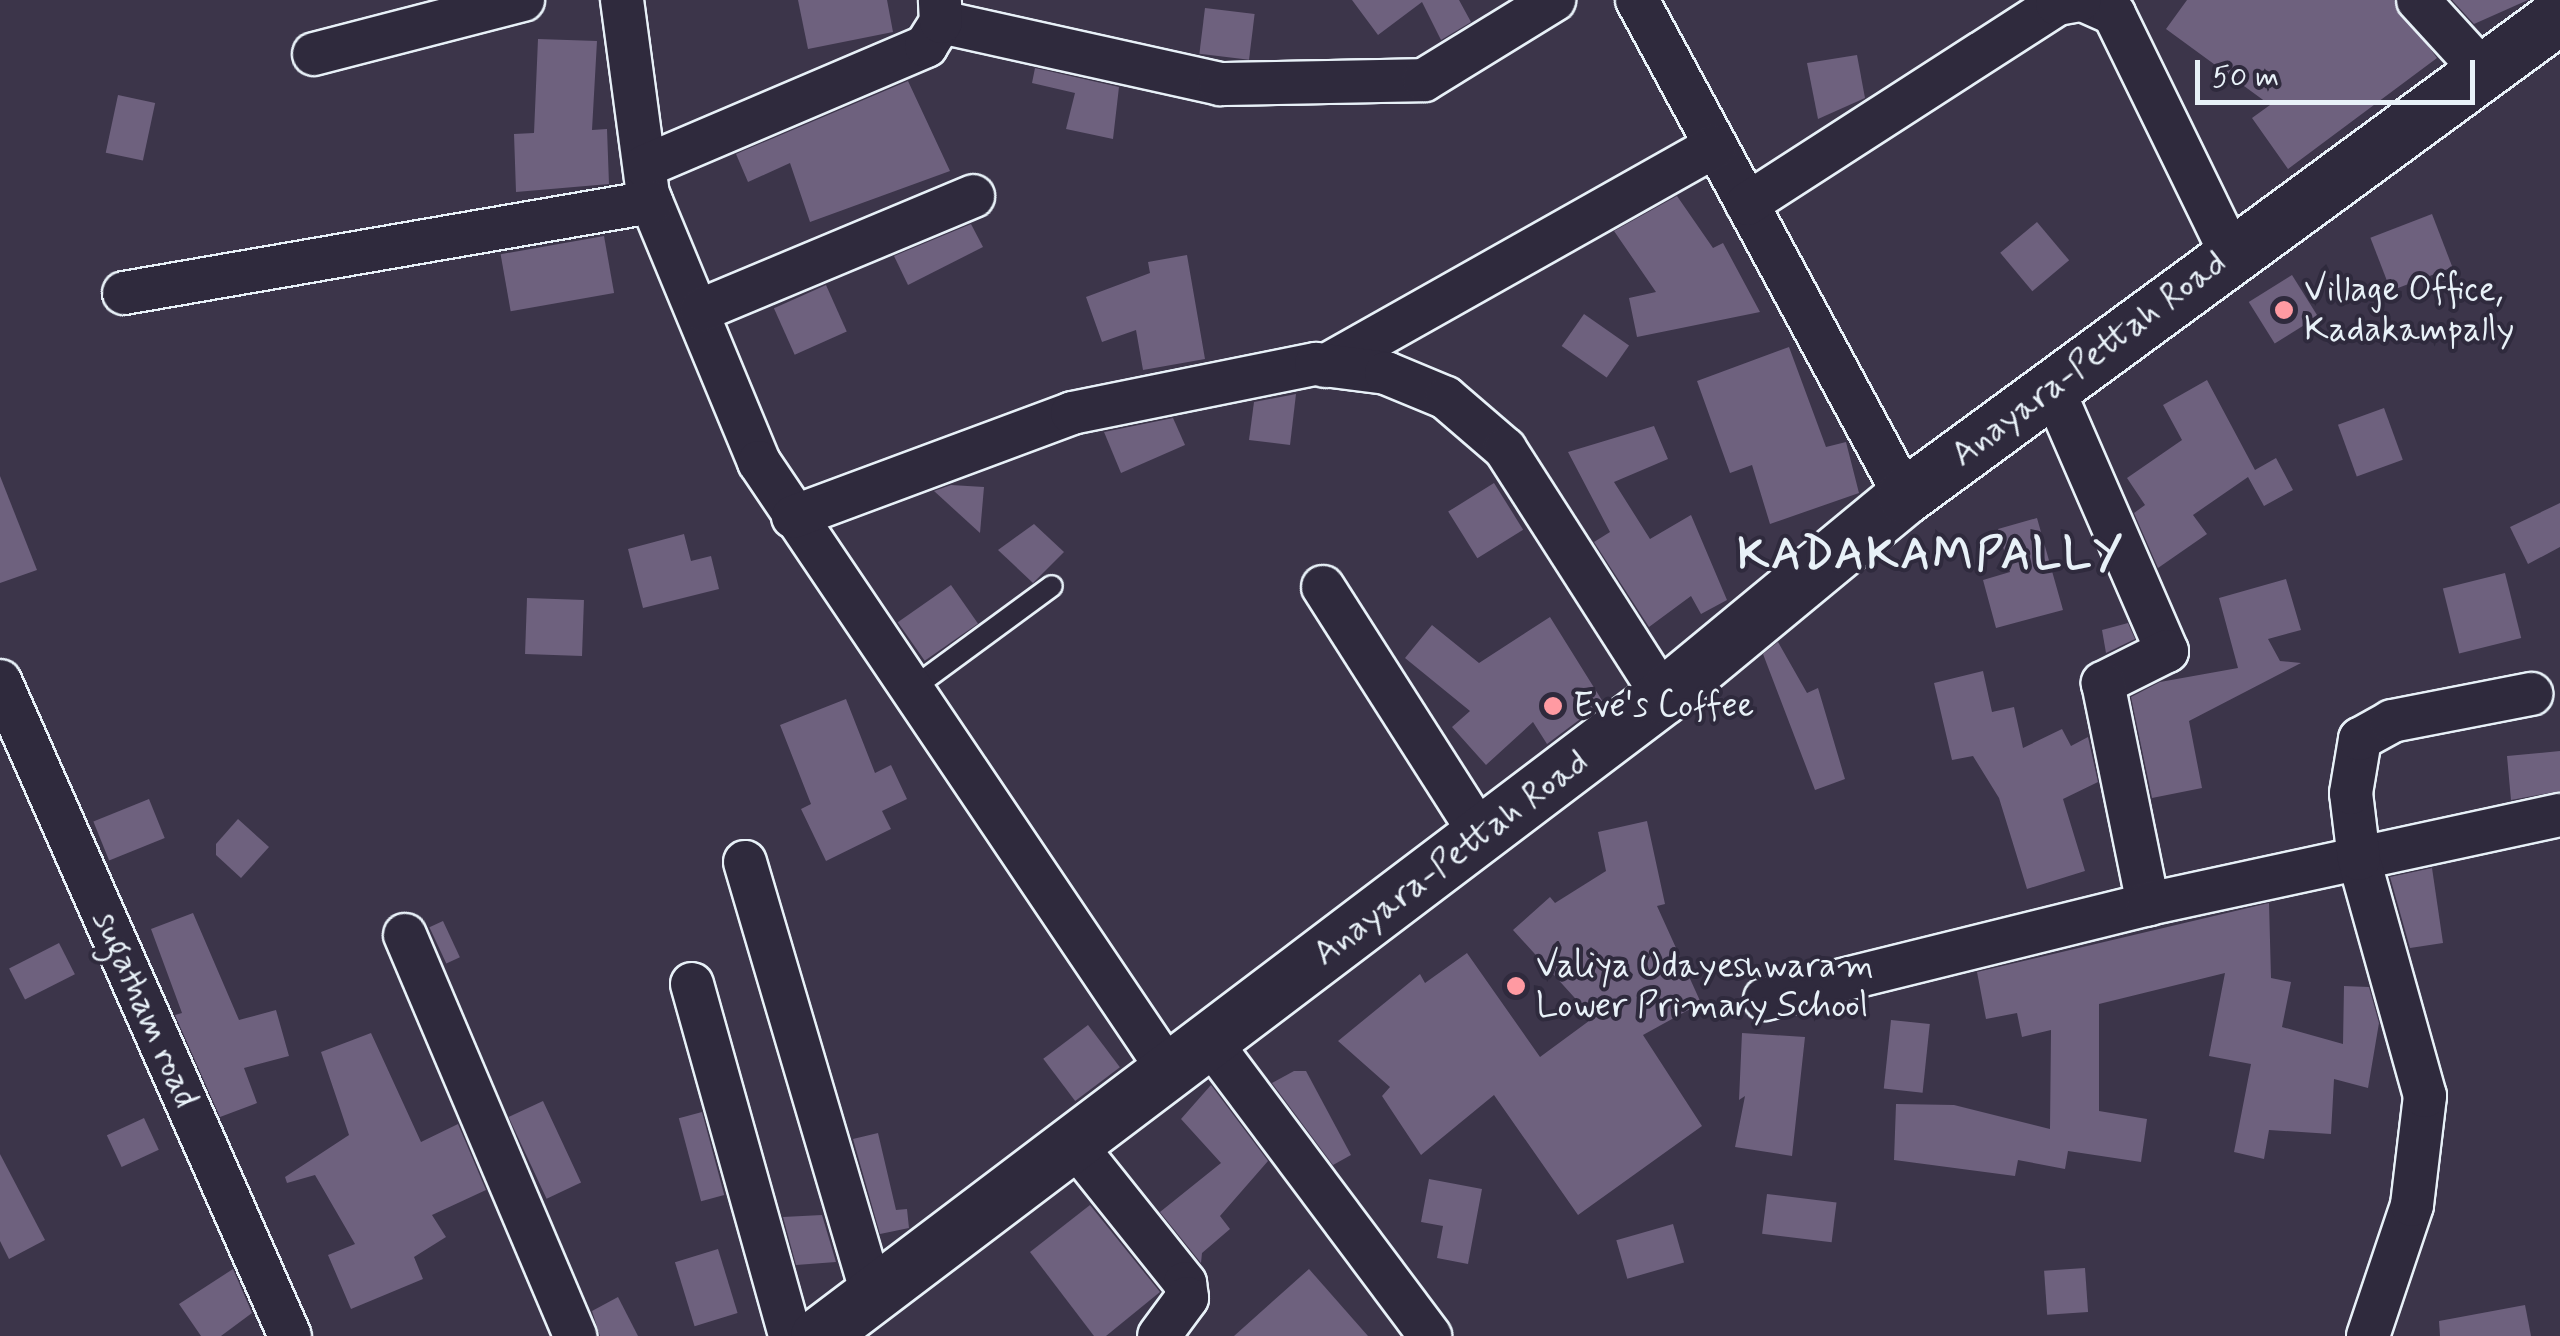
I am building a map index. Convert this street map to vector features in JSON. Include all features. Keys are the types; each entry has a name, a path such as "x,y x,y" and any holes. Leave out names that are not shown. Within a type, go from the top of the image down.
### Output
{"main road":[{"name":"Anayara-Pettah Road","path":"818,1336 871,1291 1071,1140 1190,1057 1663,696 1905,496 2053,389 2230,252 2560,15"}],"street":[{"path":"314,54 523,0"},
{"path":"622,0 648,187 758,462 908,692 1190,1057 1430,1336"},
{"path":"124,293 648,187 926,46 940,11 1220,84 1424,80 1554,0"},
{"path":"1637,0 1905,496"},
{"path":"1747,204 2056,4 2081,0 2114,14 2230,252"},
{"path":"2418,0 2482,70"},
{"path":"1325,366 1715,146"},
{"path":"700,310 974,196"},
{"path":"794,518 1072,414 1325,366 1386,373 1446,398 1505,450 1663,696"},
{"path":"2053,389 2167,652 2103,683 2148,904"},
{"path":"1323,587 1481,836"},
{"name":"sugatham road","path":"0,681 290,1336"},
{"path":"2368,1336 2412,1205 2424,1096 2359,859 2351,793 2360,739 2392,721 2531,694"},
{"path":"1765,999 2148,904 2560,816"},
{"path":"745,862 871,1291"},
{"path":"405,936 575,1336"},
{"path":"692,984 790,1336"},
{"path":"1071,1140 1184,1283 1187,1298 1159,1336"}],"lane":[{"path":"908,692 1052,586"}],"building":[{"path":"798,0 887,0 893,32 808,49"},
{"path":"1352,0 1459,0 1471,22 1441,40 1422,2 1378,35"},
{"path":"2187,0 2394,0 2437,58 2288,169 2252,118 2270,105 2166,29"},
{"path":"2452,0 2528,0 2474,24"},
{"path":"1205,8 1255,14 1249,60 1199,54"},
{"path":"538,39 597,41 592,130 607,129 609,184 516,192 514,134 534,133"},
{"path":"1857,55 1865,98 1818,119 1807,63"},
{"path":"1035,68 1119,87 1113,139 1066,129 1075,93 1032,83"},
{"path":"908,81 950,171 810,222 790,163 748,182 736,154"},
{"path":"118,95 155,103 143,161 106,153"},
{"path":"1677,196 1713,248 1723,243 1760,312 1637,337 1629,298 1656,292 1614,231"},
{"path":"2432,214 2452,267 2391,291 2370,238"},
{"path":"2037,222 2069,260 2032,291 2000,253"},
{"path":"971,224 983,247 908,285 894,256"},
{"path":"604,236 614,293 511,311 501,254"},
{"path":"1187,255 1205,359 1143,370 1136,330 1102,342 1086,297 1150,273 1148,262"},
{"name":"Village Office, Kadakampally","path":"2292,275 2318,317 2275,344 2249,302"},
{"path":"826,285 847,332 795,355 774,308"},
{"path":"1584,314 1629,346 1607,377 1562,346"},
{"path":"1789,347 1826,447 1846,442 1859,493 1770,524 1752,465 1730,473 1697,381"},
{"path":"2207,380 2255,470 2276,458 2293,490 2264,506 2248,477 2193,515 2207,534 2158,568 2134,513 2145,505 2127,478 2182,440 2163,405"},
{"path":"1296,394 1290,445 1249,440 1254,402"},
{"path":"2384,408 2403,460 2357,476 2338,425"},
{"path":"1173,418 1185,445 1121,473 1104,432"},
{"path":"1654,426 1668,459 1614,482 1650,539 1691,515 1727,600 1701,614 1691,596 1649,627 1594,542 1610,532 1568,452"},
{"path":"0,476 37,570 0,583"},
{"path":"1494,483 1523,530 1477,558 1448,512"},
{"path":"951,485 984,487 980,533 934,491"},
{"path":"2560,503 2560,547 2528,564 2510,527"},
{"path":"2037,518 2063,610 1996,628 1983,580 2010,572 1998,529"},
{"path":"1034,524 1064,552 1033,583 998,550"},
{"path":"684,534 691,561 711,556 719,589 643,608 628,549"},
{"path":"2505,573 2521,638 2459,653 2443,588"},
{"path":"2286,579 2301,630 2268,639 2280,661 2301,663 2189,721 2202,788 2152,798 2131,697 2160,682 2238,668 2219,598"},
{"path":"951,585 978,624 925,661 898,622"},
{"path":"527,598 584,600 582,656 525,654"},
{"path":"1550,617 1603,702 1547,744 1533,722 1486,765 1452,727 1470,711 1405,658 1432,625 1479,663"},
{"path":"2128,623 2135,639 2106,653 2102,630"},
{"path":"1778,642 1807,693 1818,688 1845,779 1815,790 1763,654"},
{"path":"1983,671 1992,712 2014,707 2023,748 2062,729 2071,746 2088,737 2098,782 2063,799 2085,871 2027,889 1999,798 1973,756 1952,760 1934,683"},
{"path":"846,699 875,773 891,765 907,799 882,811 891,829 826,861 801,809 811,804 780,725"},
{"path":"2560,751 2560,791 2511,800 2507,756"},
{"path":"149,799 165,838 109,860 93,821"},
{"path":"238,819 269,847 241,878 216,855 216,844"},
{"path":"1647,821 1665,904 1657,906 1701,1003 1643,1035 1702,1126 1578,1215 1494,1095 1421,1155 1382,1096 1390,1087 1338,1041 1420,974 1425,983 1467,953 1540,1057 1593,1018 1513,930 1550,897 1555,903 1606,871 1598,832"},
{"path":"2432,868 2443,943 2410,948 2390,877"},
{"path":"2269,903 2271,978 2291,982 2282,1027 2343,1044 2344,986 2369,987 2379,1023 2368,1088 2334,1079 2331,1134 2269,1130 2264,1159 2234,1152 2251,1064 2209,1056 2225,973 2099,1004 2099,1111 2147,1119 2141,1162 2068,1151 2065,1169 2018,1160 2015,1176 1894,1160 1896,1104 1954,1105 2050,1129 2051,1030 2022,1037 2017,1013 1986,1019 1977,972"},
{"path":"193,913 239,1020 276,1010 289,1056 244,1068 257,1103 220,1117 175,1015 182,1013 151,929"},
{"path":"443,921 460,957 446,964 429,927"},
{"path":"59,943 75,974 25,1000 9,968"},
{"path":"1891,1020 1930,1024 1923,1093 1884,1089"},
{"path":"1088,1025 1120,1067 1075,1101 1043,1059"},
{"path":"371,1033 421,1142 458,1124 486,1190 432,1215 446,1237 414,1257 423,1279 351,1309 328,1255 355,1244 315,1175 287,1183 285,1177 349,1135 321,1052"},
{"path":"1742,1033 1805,1037 1792,1156 1735,1147 1745,1096 1739,1100"},
{"path":"1294,1071 1306,1071 1351,1155 1333,1165 1272,1083"},
{"path":"1211,1085 1268,1161 1220,1216 1230,1229 1202,1253 1201,1263 1160,1212 1221,1163 1181,1119"},
{"path":"543,1101 581,1183 547,1199 509,1117"},
{"path":"702,1112 724,1195 701,1201 679,1118"},
{"path":"144,1118 159,1150 122,1167 107,1135"},
{"path":"878,1133 896,1210 907,1209 909,1228 880,1234 853,1139"},
{"path":"0,1154 45,1240 9,1259 0,1241"},
{"path":"1429,1179 1482,1189 1468,1264 1437,1258 1443,1226 1421,1222"},
{"path":"1767,1194 1836,1203 1832,1242 1762,1234"},
{"path":"1090,1205 1160,1292 1106,1336 1094,1336 1030,1252"},
{"path":"822,1215 836,1262 796,1265 783,1217"},
{"path":"1673,1224 1684,1262 1627,1279 1616,1240"},
{"path":"718,1249 738,1313 695,1326 675,1262"},
{"path":"2085,1268 2088,1312 2047,1315 2044,1271"},
{"path":"233,1269 252,1313 221,1336 201,1336 179,1304"},
{"path":"1309,1269 1368,1336 1234,1336"},
{"path":"618,1297 638,1336 600,1336 592,1311"},
{"path":"2525,1305 2531,1336 2440,1336 2439,1321"}],"place":[{"name":"Village Office, Kadakampally","path":"2284,310"},
{"name":"Eve's Coffee","path":"1553,706"},
{"name":"Valiya Udayeshwaram Lower Primary School","path":"1516,986"}],"district":[{"name":"KADAKAMPALLY","path":"1931,556"}]}
